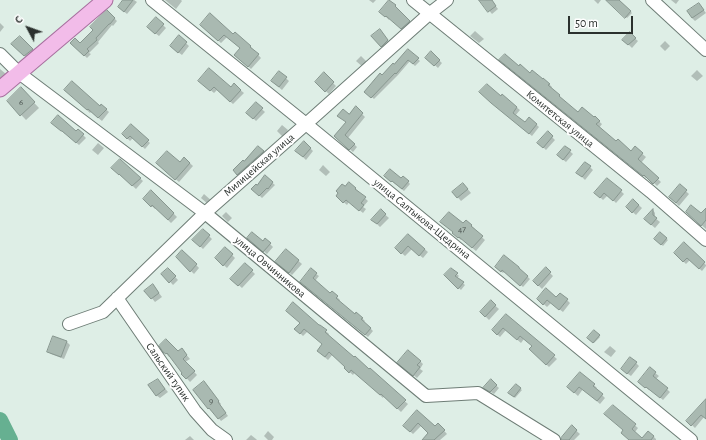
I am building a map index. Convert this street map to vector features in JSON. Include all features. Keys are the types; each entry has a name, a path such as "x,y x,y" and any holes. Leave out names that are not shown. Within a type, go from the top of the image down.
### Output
{"main road":[{"path":"0,89 105,0"}],"street":[{"name":"улица Салтыкова-Щедрина","path":"152,0 306,124 691,440"},
{"name":"Комитетская улица","path":"413,0 651,192 706,240"},
{"name":"Милицейская улица","path":"69,324 102,312 205,213 429,14 447,0"},
{"path":"652,0 706,50"},
{"name":"улица Овчинникова","path":"0,54 19,73 205,213 426,396 478,393 554,440"},
{"name":"Сальский тупик","path":"117,298 195,411 212,430 226,440"}],"building":[{"path":"123,0 133,0 124,12 118,7"},
{"path":"389,0 396,5 395,6 410,21 401,29 379,12"},
{"path":"479,0 492,0 496,6 488,12"},
{"path":"606,0 619,0 631,11 625,18"},
{"path":"699,3 704,10 692,18 687,11"},
{"path":"107,10 115,18 96,38 97,40 87,49 89,51 84,56 70,43 75,38 80,43 93,30 90,27"},
{"path":"210,13 233,34 235,32 259,54 248,67 234,55 240,48 224,35 218,41 200,25"},
{"path":"156,17 164,24 155,34 147,27"},
{"path":"380,29 388,40 381,47 371,36"},
{"path":"630,32 636,38 628,45 622,40"},
{"path":"179,35 187,42 178,53 170,46"},
{"path":"20,36 33,49 24,56 11,44"},
{"path":"408,49 419,58 413,64 408,60 371,98 364,92 380,73 382,75"},
{"path":"431,51 440,60 434,66 425,58"},
{"path":"505,54 530,73 532,70 543,78 550,84 548,85 560,95 559,96 578,112 582,107 594,117 595,116 600,121 596,124 616,141 618,139 631,151 635,146 643,153 638,159 659,178 653,184 644,175 643,176 499,60"},
{"path":"209,68 231,87 234,83 241,90 230,102 214,87 210,91 198,81"},
{"path":"279,71 287,77 279,87 271,81"},
{"path":"324,72 334,82 325,92 315,82"},
{"path":"72,81 100,106 101,104 107,109 98,118 64,90"},
{"path":"487,84 517,107 513,113 525,122 529,117 537,124 529,134 479,92"},
{"path":"21,87 35,102 20,116 7,101"},
{"path":"256,102 263,108 253,119 246,113"},
{"path":"356,106 363,113 345,135 355,144 349,150 334,136 346,122 337,116 343,109 349,114"},
{"path":"58,115 76,131 78,129 84,134 76,143 51,123"},
{"path":"131,124 149,140 142,147 130,136 127,139 122,134"},
{"path":"548,131 553,136 543,148 537,143"},
{"path":"304,141 311,148 303,157 295,151"},
{"path":"258,146 264,151 237,175 233,170"},
{"path":"565,146 571,150 563,160 557,155"},
{"path":"167,151 180,162 184,157 190,163 175,180 156,163"},
{"path":"120,159 141,178 132,186 111,168"},
{"path":"585,162 591,166 582,177 576,173"},
{"path":"390,169 401,178 403,176 409,181 402,189 384,176"},
{"path":"265,175 273,182 268,189 267,188 259,196 251,189 256,184 257,185"},
{"path":"607,178 622,190 613,201 604,193 600,198 594,193"},
{"path":"349,182 356,188 355,189 366,197 361,203 364,205 359,211 346,200 343,203 336,196 338,193 336,191 342,184 345,186"},
{"path":"463,183 468,189 457,198 452,192"},
{"path":"680,184 687,190 676,203 669,197"},
{"path":"151,190 174,213 168,220 143,199"},
{"path":"633,199 639,205 632,213 626,207"},
{"path":"691,205 701,213 706,208 706,220 701,226 686,212"},
{"path":"381,209 386,214 377,224 371,220"},
{"path":"653,209 653,215 657,218 651,225 644,219"},
{"path":"449,212 463,223 466,220 483,236 472,248 440,222"},
{"path":"203,229 210,235 200,247 192,240"},
{"path":"252,232 263,241 265,238 271,243 263,252 247,238"},
{"path":"660,232 667,238 661,245 654,239"},
{"path":"408,234 425,249 419,256 408,246 401,254 395,248"},
{"path":"684,242 705,262 699,269 687,258 683,262 674,253"},
{"path":"225,247 233,254 223,266 215,258"},
{"path":"286,249 299,260 289,273 275,262"},
{"path":"182,250 197,264 190,272 176,257"},
{"path":"504,255 528,276 520,286 502,270 501,272 495,267"},
{"path":"245,263 253,270 238,286 230,279"},
{"path":"546,267 551,272 538,286 533,281"},
{"path":"168,268 176,276 169,283 161,274"},
{"path":"311,268 317,273 313,278 330,293 332,291 338,296 336,298 355,314 356,312 363,318 361,319 371,328 365,335 300,282"},
{"path":"451,268 458,273 455,276 464,282 458,289 444,275"},
{"path":"153,284 159,293 151,299 144,291"},
{"path":"546,288 556,297 560,293 568,299 559,310 547,300 543,305 537,299"},
{"path":"491,300 496,305 485,317 480,312"},
{"path":"293,302 319,325 327,330 325,332 369,369 370,368 406,400 397,409 351,370 349,373 344,368 345,367 329,352 325,357 317,351 322,344 304,329 300,334 294,329 300,323 286,311"},
{"path":"506,314 555,355 546,365 529,349 532,346 520,336 517,340 503,328 497,335 492,330"},
{"path":"594,330 600,335 593,343 587,338"},
{"path":"53,336 67,341 61,357 47,352"},
{"path":"166,339 178,351 182,348 187,355 183,359 195,371 186,379 167,353 166,354 163,352 159,346"},
{"path":"408,350 421,361 417,365 420,367 413,376 397,363"},
{"path":"630,357 637,362 627,374 621,369"},
{"path":"650,367 656,372 653,376 668,388 660,398 638,382"},
{"path":"580,372 595,384 593,386 603,394 597,401 579,387 574,393 567,387"},
{"path":"158,379 165,389 156,396 148,385"},
{"path":"491,379 497,385 490,392 483,388"},
{"path":"204,381 226,413 218,419 193,390"},
{"path":"516,384 521,388 514,397 508,393"},
{"path":"706,399 706,419 701,415 691,426 686,421"},
{"path":"613,405 636,424 632,429 642,438 648,431 654,436 651,440 629,440 621,433 623,430 604,414"},
{"path":"417,410 435,426 438,423 445,430 434,440 422,440 428,433 418,423 410,432 403,426"},
{"path":"572,425 577,430 569,440 561,440 561,438"}],"waterway":[{"path":"0,420 10,440"}]}
